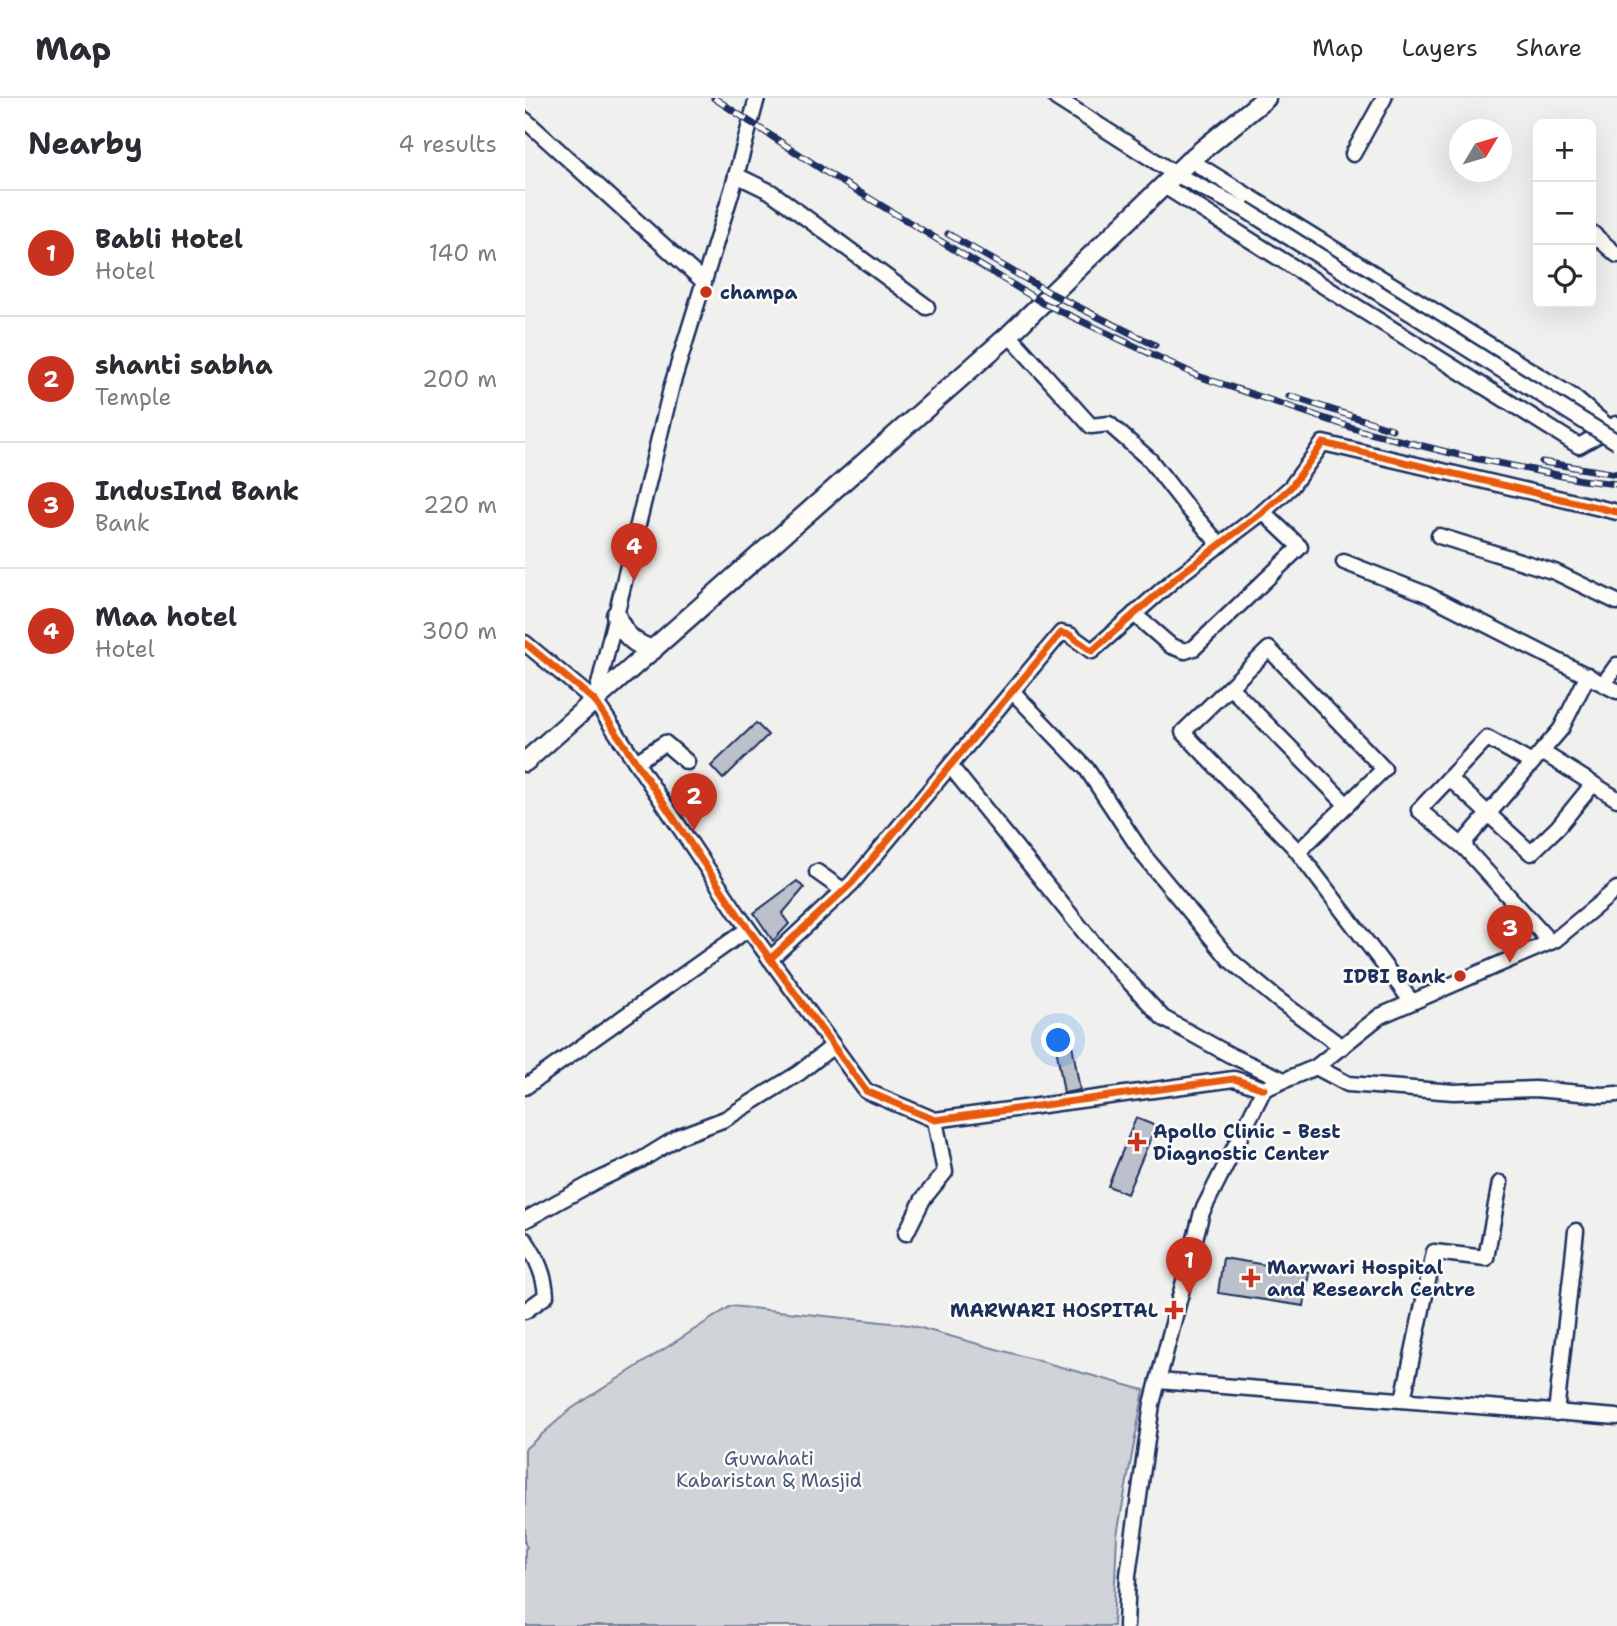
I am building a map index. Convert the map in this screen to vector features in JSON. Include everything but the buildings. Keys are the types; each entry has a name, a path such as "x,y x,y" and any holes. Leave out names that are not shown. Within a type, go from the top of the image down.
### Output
{"main road":[{"path":"525,762 1009,335 1189,160 1266,98"},
{"path":"616,615 626,635 638,645 653,650"}],"street":[{"path":"595,701 672,385 757,98"},
{"path":"1056,98 1171,180 1579,446 1613,426 1572,396 1189,160"},
{"path":"1353,154 1384,98"},
{"path":"526,125 704,282"},
{"path":"736,175 771,192 927,307"},
{"path":"1171,180 1244,209 1617,442"},
{"path":"1596,236 1617,255"},
{"path":"1009,335 1091,426 1109,424 1150,460 1220,545"},
{"path":"770,959 844,891 1061,633 1070,635 1092,650 1177,577 1263,512 1291,487 1323,443 1617,512"},
{"path":"1134,614 1171,646 1185,651 1194,648 1300,547 1263,512"},
{"path":"1439,536 1555,572 1617,602"},
{"path":"1344,562 1426,594 1611,687 1617,666"},
{"path":"525,643 595,701 748,929 866,1091 935,1120 1234,1079 1264,1089"},
{"path":"1298,852 1384,769 1269,649 1183,732 1298,852 1412,1002"},
{"path":"1465,848 1466,840 1561,729 1588,675"},
{"path":"1230,687 1347,805"},
{"path":"1013,692 1086,768 1145,857 1230,960 1342,1047"},
{"path":"1532,763 1487,738 1419,810 1465,848 1551,942"},
{"path":"636,762 665,743 687,762"},
{"path":"1542,752 1617,799"},
{"path":"951,767 1094,944 1163,1018 1230,1055 1284,1080"},
{"path":"1449,778 1531,853 1558,827 1593,784"},
{"path":"817,872 844,891"},
{"path":"1126,1626 1128,1575 1152,1404 1202,1212 1264,1089 1316,1067 1380,1016 1551,942 1617,888"},
{"path":"525,1087 748,929"},
{"path":"525,1220 641,1160 680,1136 725,1119 799,1073 833,1045"},
{"path":"1316,1067 1348,1084 1454,1092 1535,1089 1617,1094"},
{"path":"906,1233 923,1199 945,1172 935,1120"},
{"path":"1403,1400 1434,1252 1486,1258 1500,1183"},
{"path":"1556,1413 1576,1231"},
{"path":"525,1240 536,1256 546,1281 546,1296 525,1311"},
{"path":"1158,1381 1617,1418"}],"green space":[{"name":"Guwahati Kabaristan & Masjid","path":"731,1306 910,1325 1144,1390 1117,1535 1113,1626 525,1626 525,1449 571,1409"}],"railway":[{"path":"714,98 829,174 1043,303 1198,376 1362,431 1459,455 1582,480 1617,484"},
{"path":"948,234 1052,294 1155,345"},
{"path":"1289,396 1392,429"},
{"path":"1542,462 1617,474"}],"cycle path":[{"path":"770,959 852,883 1061,633 1070,635 1092,651 1177,577 1263,512 1291,487 1323,443 1617,512"},
{"path":"525,643 595,701 739,916 866,1091 935,1120 1234,1079 1264,1089"}],"place":[{"name":"champa","path":"706,292"},
{"name":"Maa hotel","path":"634,581"},
{"name":"shanti sabha","path":"694,831"},
{"name":"IndusInd Bank","path":"1510,963"},
{"name":"IDBI Bank","path":"1460,976"},
{"name":"Apollo Clinic - Best Diagnostic Center","path":"1137,1142"},
{"name":"Marwari Hospital and Research Centre","path":"1251,1278"},
{"name":"Babli Hotel","path":"1189,1295"},
{"name":"MARWARI HOSPITAL","path":"1174,1310"}]}
